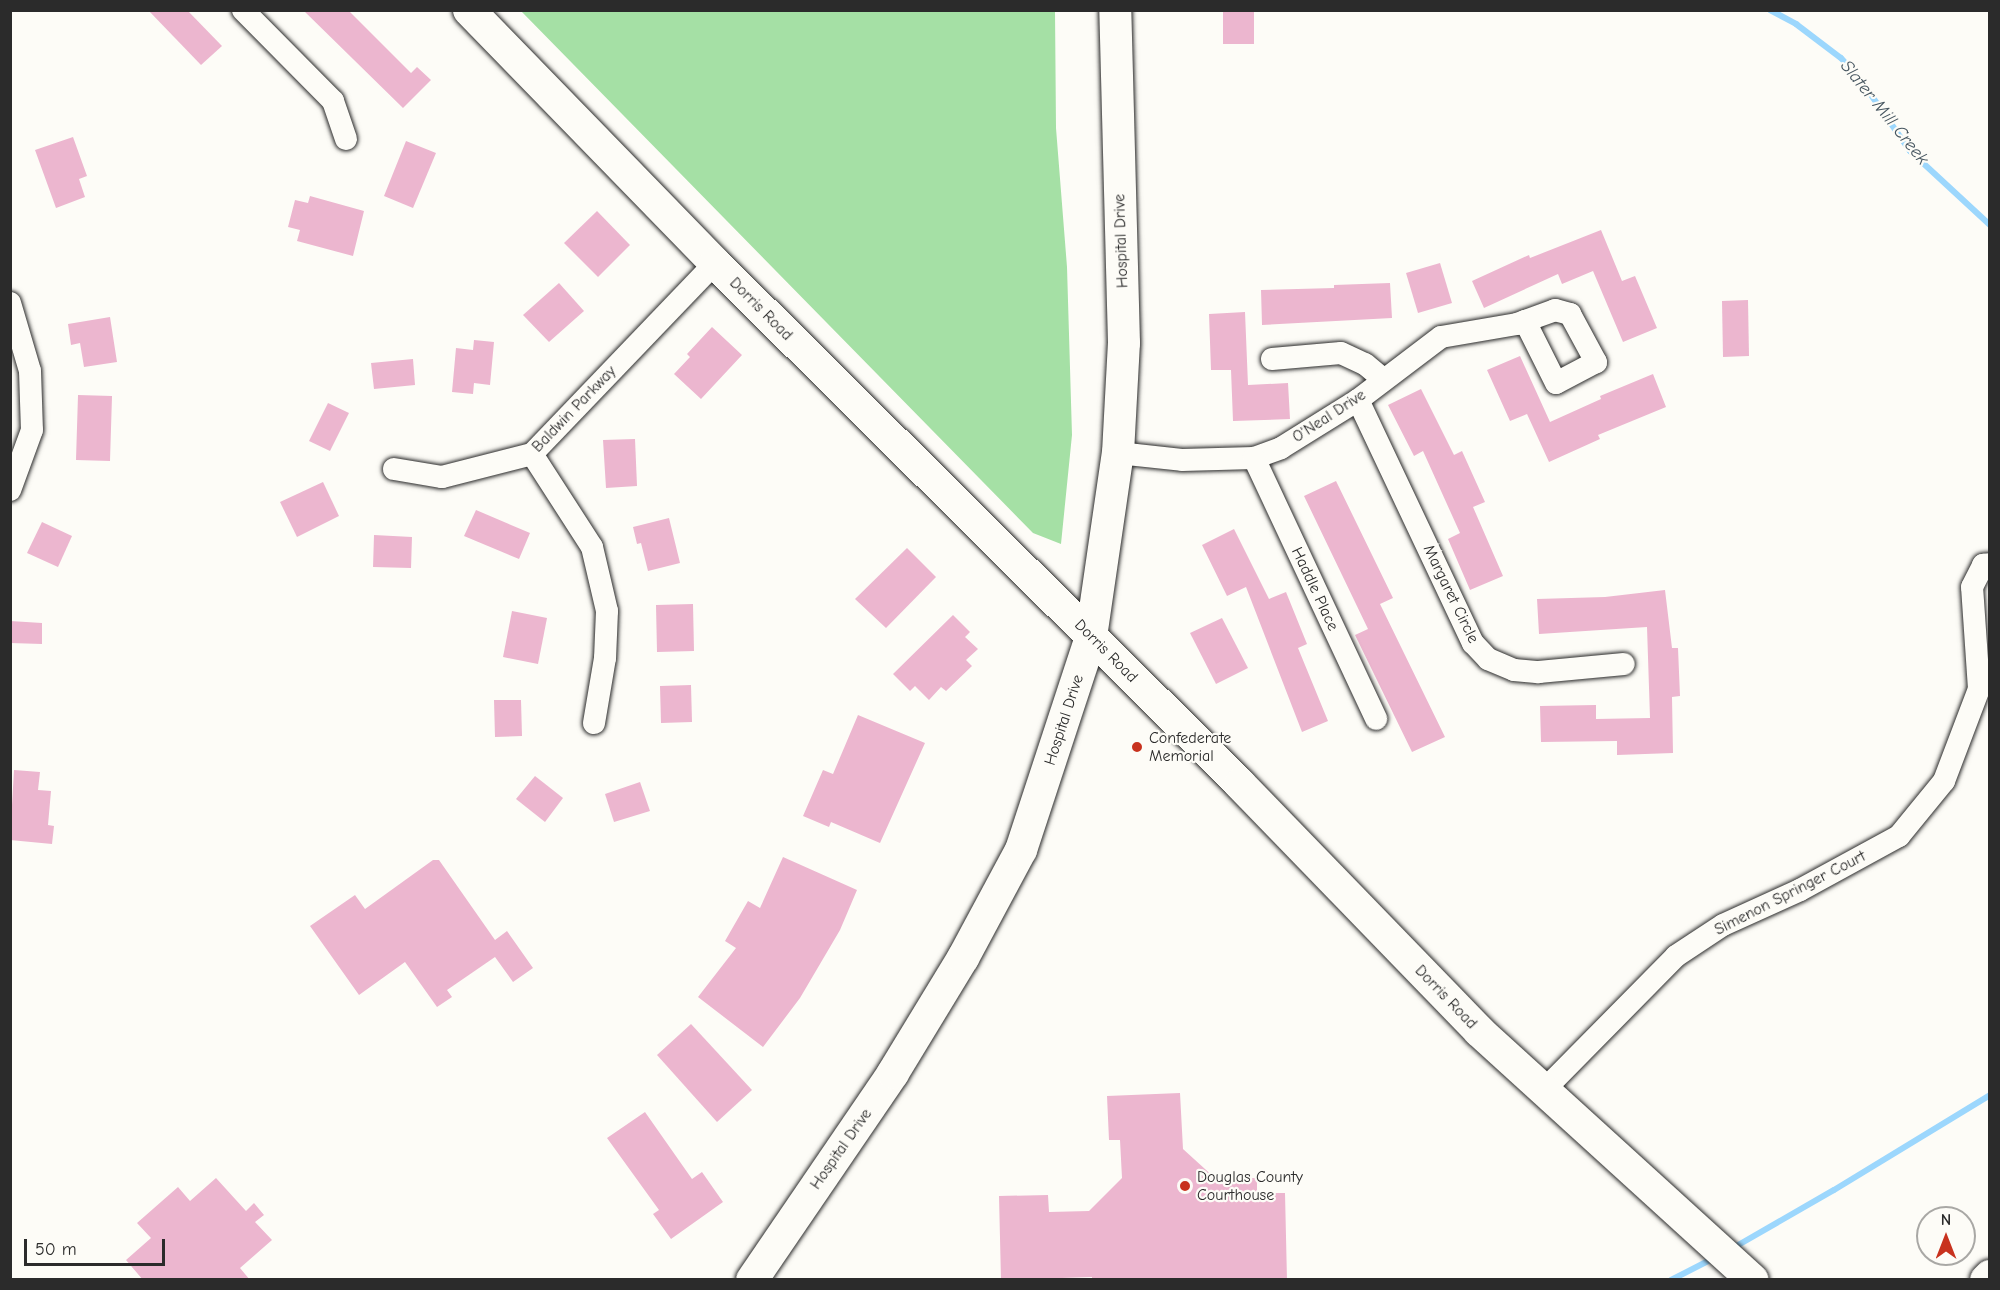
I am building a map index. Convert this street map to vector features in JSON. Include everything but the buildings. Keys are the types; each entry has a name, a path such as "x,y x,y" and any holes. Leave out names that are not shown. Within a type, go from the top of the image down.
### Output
{"street":[{"path":"243,10 333,101 346,139"},
{"name":"Dorris Road","path":"470,10 715,263 1240,784 1479,1031 1753,1280"},
{"name":"Hospital Drive","path":"752,1280 894,1073 963,958 1021,850 1091,637 1118,453 1124,343 1115,10"},
{"name":"Baldwin Parkway","path":"394,469 442,477 532,454 715,263"},
{"path":"10,303 30,371 32,430 10,490"},
{"name":"O'Neal Drive","path":"1118,453 1182,460 1254,459 1281,448 1358,400 1441,337 1525,321"},
{"path":"1272,359 1341,353 1365,364 1383,379"},
{"name":"Margaret Circle","path":"1358,400 1473,643 1488,659 1514,670 1539,672 1624,664"},
{"path":"532,454 592,547 595,557 607,611 605,658 594,723"},
{"name":"Haddle Place","path":"1254,459 1376,719"},
{"name":"Simenon Springer Court","path":"1544,1090 1676,956 1723,925 1800,890 1899,836 1944,781 1984,687 1972,587 1983,565 1989,564"},
{"path":"1986,1280 1989,1276"}],"green space":[{"path":"521,11 1055,11 1056,128 1067,267 1072,435 1061,544 1033,533"}],"waterway":[{"name":"Slater Mill Creek","path":"1770,10 1796,24 1841,58 1860,79 1910,151 1990,225"},
{"path":"1733,1248 1834,1190 1990,1095"},
{"path":"1671,1280 1716,1257"}],"place":[{"name":"Confederate Memorial","path":"1137,747"},
{"name":"Douglas County Courthouse","path":"1185,1186"}]}
